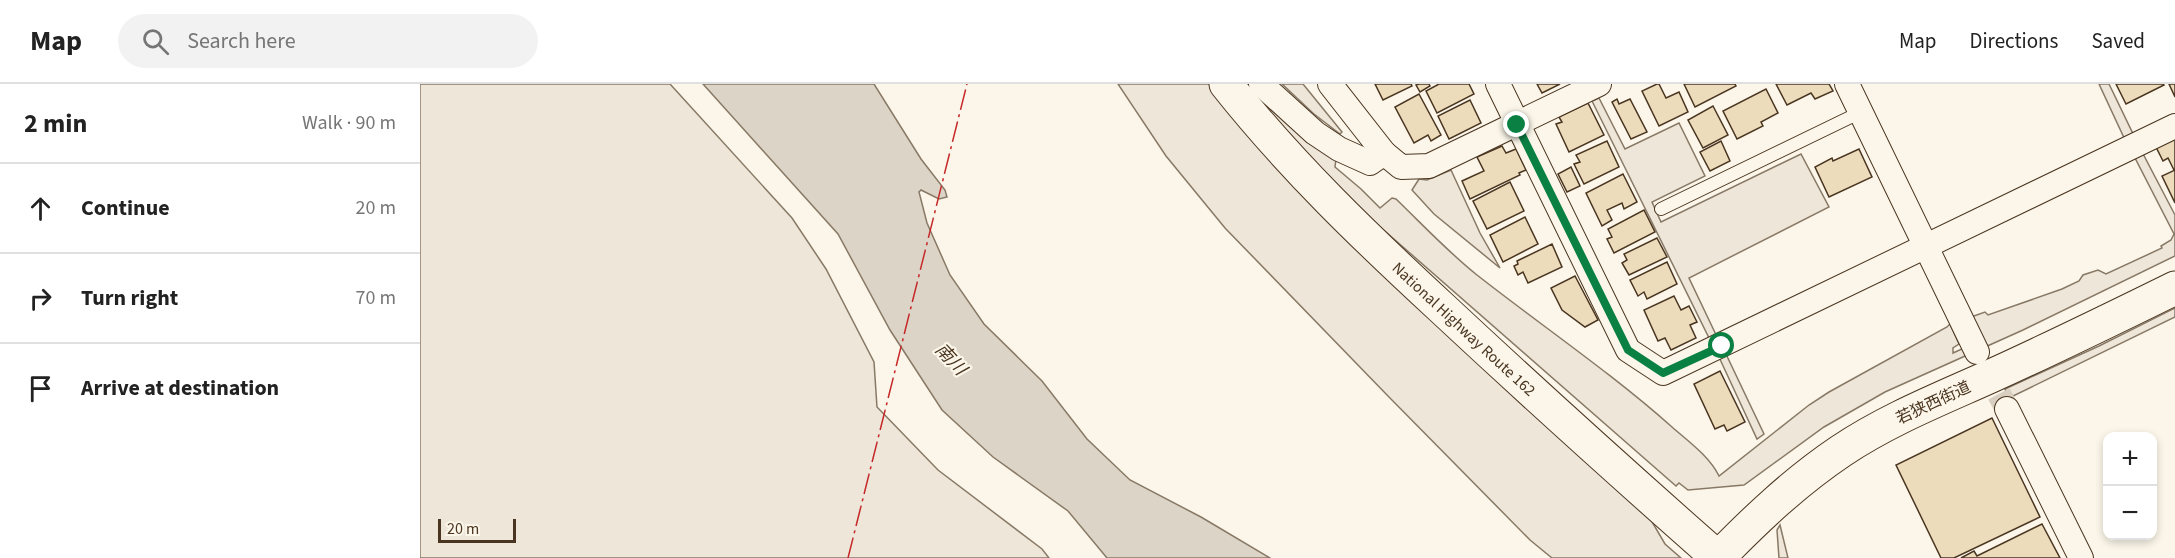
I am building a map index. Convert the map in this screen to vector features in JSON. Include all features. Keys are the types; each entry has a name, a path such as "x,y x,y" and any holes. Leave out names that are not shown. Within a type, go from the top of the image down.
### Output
{"main road":[{"name":"National Highway Route 162","path":"1226,84 1288,159 1388,258 1718,558"},
{"name":"若狭西街道","path":"1718,558 1775,501 1798,482 1870,433 1899,417 2047,350 2175,288"}],"street":[{"path":"1262,84 1315,133 1339,149 1370,163 1384,153"},
{"path":"1330,84 1384,153 1401,167 1429,166 1599,84"},
{"path":"1497,84 1628,350 1663,373 2175,126"},
{"path":"1847,84 1977,352"},
{"path":"2007,409 2081,558"}],"lane":[{"path":"1661,209 1861,112"}],"shaded area":[{"path":"420,84 670,84 792,218 826,269 874,362 877,407 938,470 1042,549 1049,558 420,558"},
{"path":"1118,84 1209,84 1240,122 1651,520 1665,544 1681,558 1552,558 1530,540 1225,228 1166,156"},
{"path":"1282,84 1303,84 1342,132 1340,134 1314,114"},
{"path":"2099,84 2109,84 2135,138 2126,142"},
{"path":"1251,87 1336,159 1335,167 1380,208 1392,198 1396,199 1466,266 1625,387 1692,444 1710,462 1719,476 1809,405 1950,324 1959,344 1953,348 1953,353 1982,340 1971,317 1985,312 1988,315 2062,289 2079,281 2083,275 2098,270 2106,274 2162,248 2161,246 2171,240 2174,234 2133,154 2141,150 2175,215 2175,256 2023,330 1885,392 1824,427 1744,485 1688,490 1679,483 1676,486 1347,198 1265,112"},
{"path":"1599,98 1625,149 1679,123 1705,176 1652,202 1661,222 1801,154 1829,207 1689,278 1719,341 1712,344 1592,101"},
{"path":"1451,170 1480,233 1500,268 1434,214 1412,190 1419,179 1427,180"},
{"path":"2175,308 2175,317 2009,398 2005,389"},
{"path":"1725,352 1764,434 1757,439 1718,355"},
{"path":"1780,525 1788,558 1779,558 1777,530"}],"water":[{"name":"南川","path":"703,84 874,84 921,159 945,190 947,197 939,199 921,190 919,192 927,223 950,275 984,324 1042,381 1087,439 1130,480 1201,517 1270,558 1107,558 1068,511 993,457 942,410 890,330 838,234"}],"building":[{"path":"1375,84 1411,84 1412,86 1383,100"},
{"path":"1439,84 1469,84 1474,94 1437,113 1426,91"},
{"path":"1537,84 1560,84 1542,93"},
{"path":"1657,84 1666,98 1679,92 1688,112 1659,126 1642,91"},
{"path":"1684,84 1735,84 1736,86 1695,107"},
{"path":"1776,84 1829,84 1833,91 1815,99 1811,93 1787,105"},
{"path":"2116,84 2163,84 2164,85 2126,104"},
{"path":"2169,84 2175,84 2175,97"},
{"path":"1416,85 1430,86 1420,92"},
{"path":"1766,89 1778,113 1761,122 1763,126 1737,139 1723,111"},
{"path":"1419,94 1441,135 1431,141 1428,135 1414,143 1395,107"},
{"path":"1617,99 1619,104 1630,99 1647,132 1631,139 1612,102"},
{"path":"1470,100 1481,123 1449,139 1438,116"},
{"path":"1588,103 1604,135 1569,152 1556,124 1562,122 1559,117"},
{"path":"1713,106 1728,135 1703,148 1688,120"},
{"path":"2175,135 2174,170 2168,158 2163,161 2155,145"},
{"path":"1607,141 1619,167 1584,184 1574,164 1580,162 1576,155"},
{"path":"1721,141 1730,161 1710,171 1700,152"},
{"path":"1502,146 1506,153 1516,149 1526,170 1470,199 1462,181 1484,171 1477,157"},
{"path":"1859,149 1872,177 1829,197 1815,167 1832,158 1833,161"},
{"path":"1571,167 1580,186 1567,192 1558,174"},
{"path":"2175,170 2175,203 2162,176"},
{"path":"1623,174 1637,202 1624,209 1622,203 1607,210 1612,220 1602,226 1586,193"},
{"path":"1510,182 1524,211 1487,229 1473,201"},
{"path":"1644,210 1655,232 1614,253 1607,239 1612,237 1608,229"},
{"path":"1525,217 1538,244 1503,262 1490,235"},
{"path":"1657,238 1667,257 1629,275 1622,263 1627,260 1624,254"},
{"path":"1552,244 1562,267 1528,283 1523,272 1518,275 1514,266 1518,264 1517,261"},
{"path":"1667,262 1677,284 1647,299 1644,292 1638,296 1630,280"},
{"path":"1575,276 1598,320 1585,327 1562,310 1551,288"},
{"path":"1674,296 1681,310 1689,306 1697,322 1690,325 1696,338 1671,350 1665,338 1658,341 1644,310"},
{"path":"1720,371 1745,422 1727,431 1724,425 1715,429 1694,384"},
{"path":"1992,418 2040,517 1954,558 1941,558 1896,465"},
{"path":"2042,524 2060,558 1961,558 1974,551 1977,556"}],"tunnel":[{"path":"1982,362 2007,409"}],"power":[{"path":"848,558 967,84"}],"route":[{"path":"1517,125 1628,350 1663,373 1722,346"}]}
